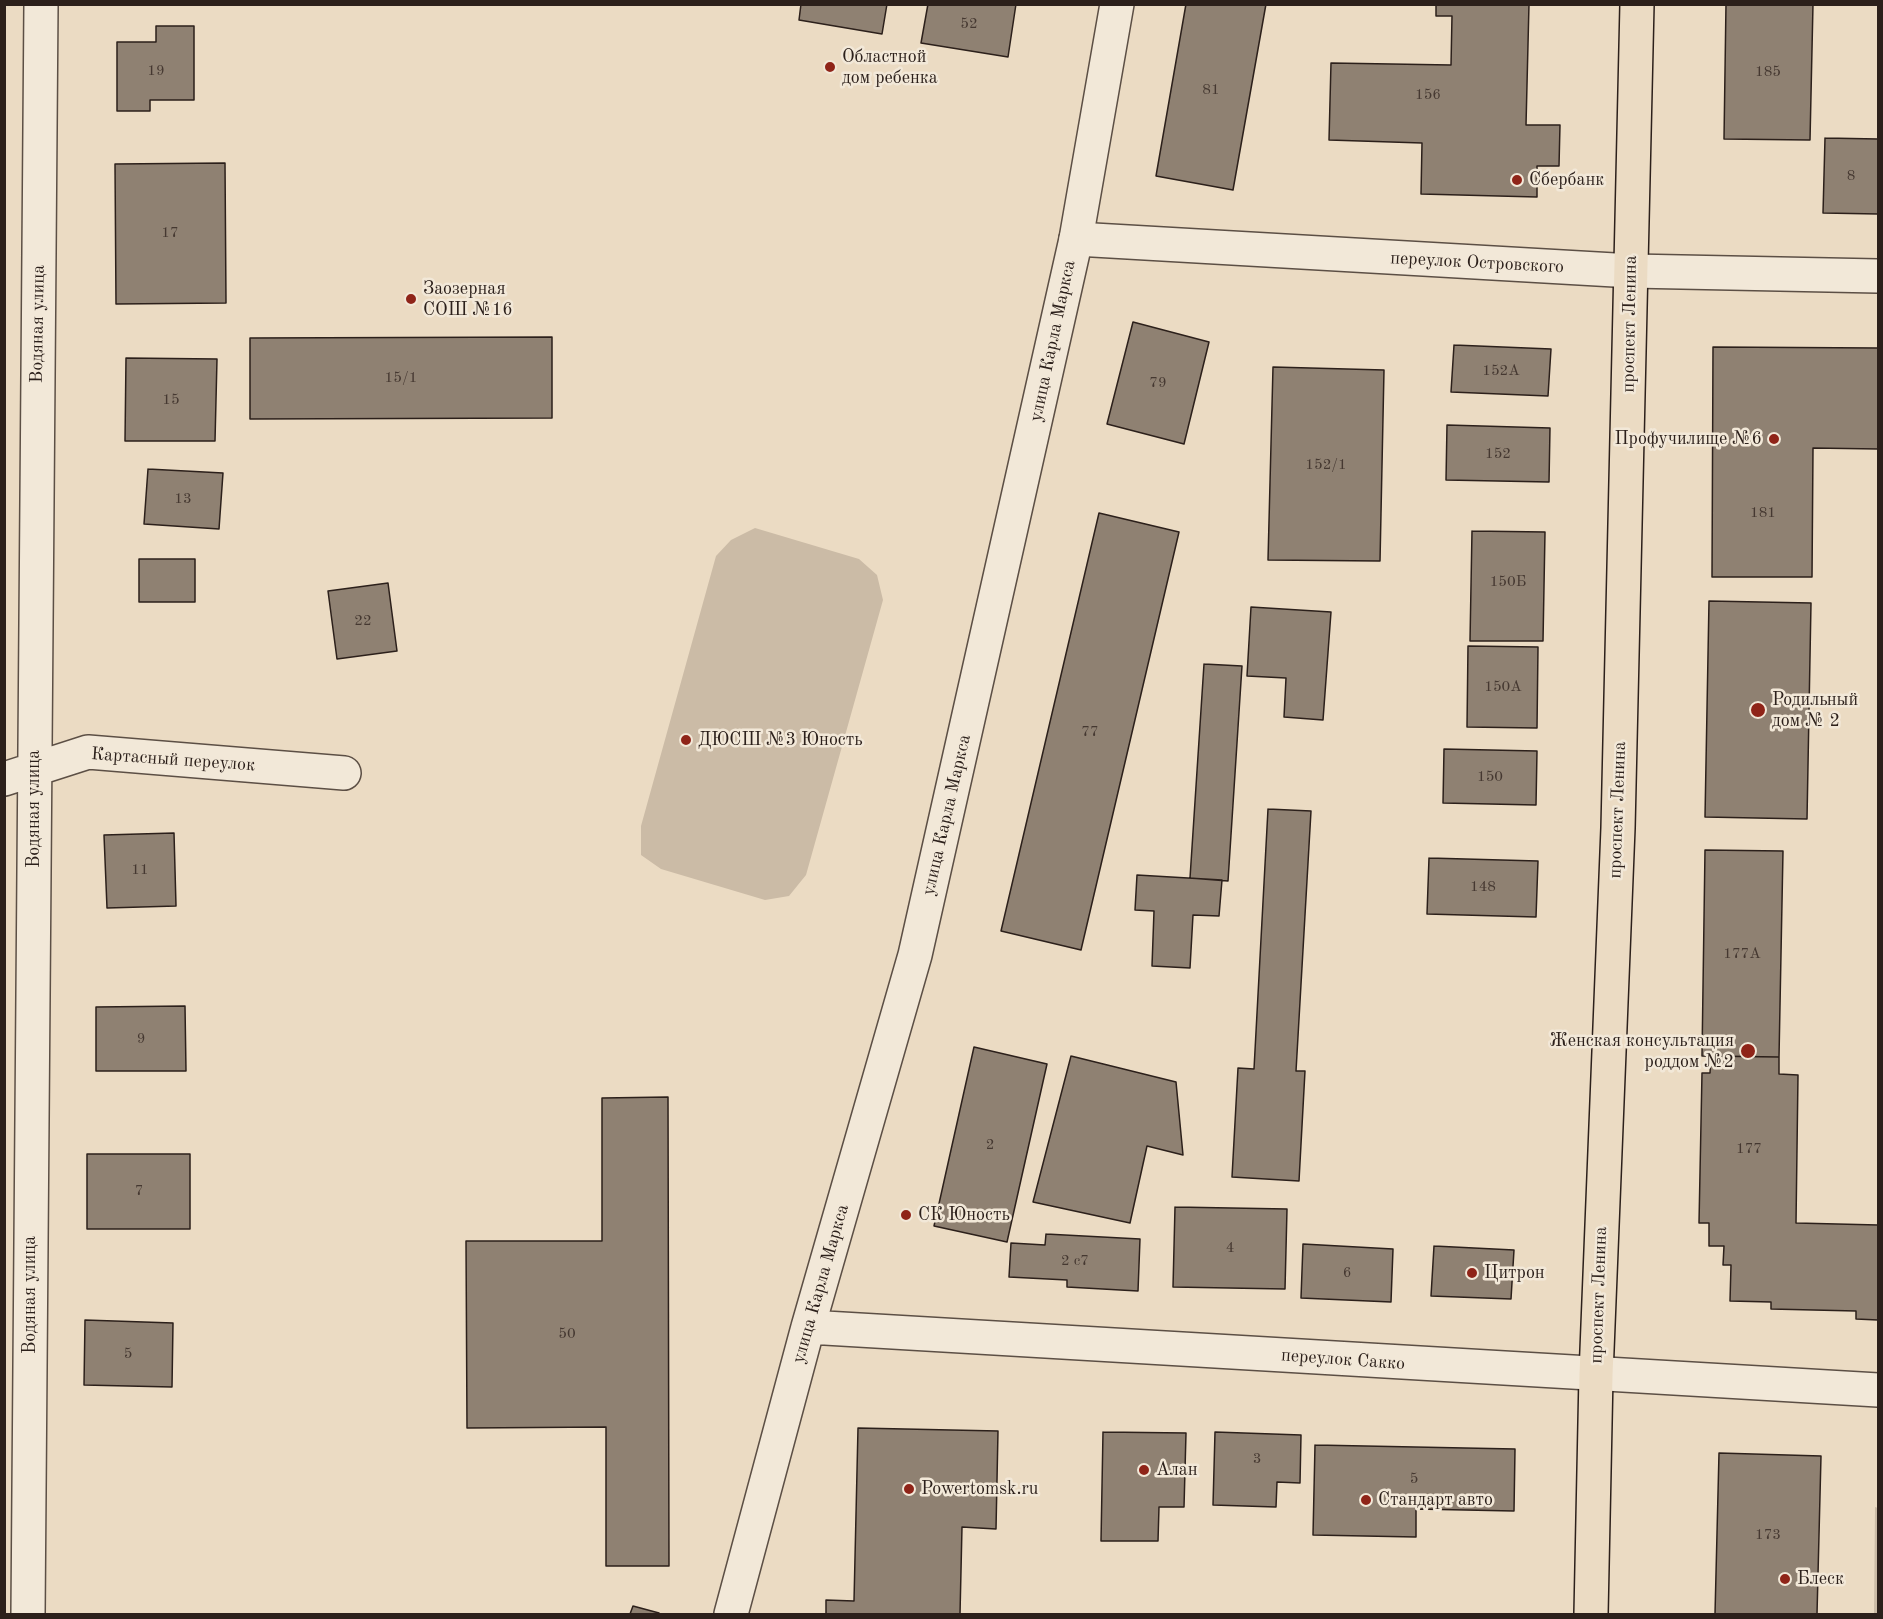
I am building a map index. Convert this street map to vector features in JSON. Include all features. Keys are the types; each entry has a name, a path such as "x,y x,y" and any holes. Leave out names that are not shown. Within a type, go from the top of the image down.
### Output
{"main road":[{"name":"проспект Ленина","path":"1591,1614 1596,1375 1618,828 1637,4"}],"street":[{"name":"Водяная улица","path":"28,1614 19,774 41,4"},
{"name":"улица Карла Маркса","path":"731,1614 808,1327 915,955 1076,239 1117,4"},
{"name":"переулок Островского","path":"1076,239 1632,272 1878,276"},
{"name":"Картасный переулок","path":"19,774 88,752 344,773"},
{"name":"переулок Сакко","path":"808,1327 1878,1390"}],"shaded area":[{"path":"755,528 859,559 877,575 883,600 806,875 789,896 765,900 661,869 641,855 641,826 716,556 731,540"},
{"path":"1875,1507 1878,1508 1878,1614 1874,1614"}],"building":[{"path":"801,4 887,4 882,34 799,20"},
{"path":"928,4 1016,4 1008,57 921,43"},
{"path":"1186,4 1266,4 1233,190 1156,176"},
{"path":"1436,4 1529,4 1526,125 1560,125 1559,166 1537,166 1537,197 1421,194 1422,143 1329,140 1331,63 1451,65 1452,16 1436,16"},
{"path":"1726,4 1813,4 1810,140 1724,139"},
{"path":"156,26 194,26 194,100 150,100 150,111 117,111 117,42 156,42"},
{"path":"1825,138 1878,139 1878,214 1823,213"},
{"path":"225,163 226,303 116,304 115,164"},
{"path":"1133,322 1209,342 1184,444 1107,424"},
{"path":"552,337 552,418 250,419 250,338"},
{"path":"1454,345 1551,349 1548,396 1451,392"},
{"path":"1713,347 1878,348 1878,449 1813,448 1812,577 1712,577"},
{"path":"126,358 217,359 215,441 125,441"},
{"path":"1273,367 1384,370 1380,561 1268,560"},
{"path":"1447,425 1550,428 1549,482 1446,480"},
{"path":"148,469 223,473 219,529 144,524"},
{"path":"1099,513 1179,532 1081,950 1001,931"},
{"path":"1472,531 1545,532 1543,641 1470,641"},
{"path":"139,559 195,559 195,602 139,602"},
{"path":"388,583 397,651 337,659 328,591"},
{"name":"Родильный дом № 2","path":"1709,601 1811,603 1807,819 1705,817"},
{"path":"1251,607 1331,612 1323,720 1284,717 1286,678 1247,676"},
{"path":"1468,646 1538,647 1537,728 1467,727"},
{"path":"1204,664 1242,666 1228,881 1190,878"},
{"path":"1444,749 1537,751 1536,805 1443,803"},
{"path":"1268,809 1311,811 1296,1071 1305,1071 1299,1181 1232,1177 1238,1068 1254,1069"},
{"path":"174,833 176,906 107,908 104,835"},
{"path":"1705,850 1783,851 1779,1057 1702,1056"},
{"path":"1429,858 1538,861 1536,917 1427,914"},
{"path":"1137,875 1222,880 1219,916 1193,915 1190,968 1152,966 1154,911 1135,910"},
{"path":"185,1006 186,1071 96,1071 96,1007"},
{"path":"974,1047 1047,1064 1007,1242 934,1226"},
{"path":"1071,1056 1176,1082 1183,1155 1147,1146 1130,1223 1033,1202"},
{"path":"1711,1056 1779,1057 1779,1074 1798,1075 1796,1223 1878,1225 1878,1320 1856,1319 1856,1311 1771,1309 1771,1302 1730,1301 1731,1265 1723,1265 1724,1246 1709,1246 1709,1223 1699,1223 1702,1073 1710,1073"},
{"path":"668,1097 669,1566 606,1566 606,1427 467,1428 466,1241 602,1241 602,1098"},
{"path":"87,1154 190,1154 190,1229 87,1229"},
{"path":"1175,1207 1287,1209 1285,1289 1173,1287"},
{"path":"1046,1234 1140,1239 1138,1291 1067,1287 1067,1280 1009,1277 1011,1243 1045,1245"},
{"path":"1303,1244 1393,1249 1391,1302 1301,1298"},
{"name":"Цитрон","path":"1434,1246 1514,1250 1511,1299 1431,1296"},
{"path":"85,1320 173,1323 172,1387 84,1385"},
{"path":"858,1428 998,1431 996,1529 962,1527 960,1614 826,1614 826,1600 854,1601"},
{"name":"Алан","path":"1103,1432 1186,1433 1184,1507 1159,1507 1158,1541 1101,1541"},
{"path":"1215,1432 1301,1435 1300,1483 1277,1482 1276,1507 1213,1505"},
{"path":"1315,1445 1515,1449 1514,1511 1416,1509 1416,1537 1313,1535"},
{"path":"1719,1453 1821,1456 1817,1614 1715,1614"},
{"path":"633,1606 659,1613 659,1614 630,1614"}],"place":[{"name":"Областной дом ребенка","path":"830,67"},
{"name":"Сбербанк","path":"1517,180"},
{"name":"Заозерная СОШ №16","path":"411,299"},
{"name":"Профучилище №6","path":"1774,439"},
{"name":"Родильный дом № 2","path":"1758,710"},
{"name":"ДЮСШ №3 Юность","path":"686,740"},
{"name":"Женская консультация роддом №2","path":"1748,1051"},
{"name":"СК Юность","path":"906,1215"},
{"name":"Цитрон","path":"1472,1273"},
{"name":"Алан","path":"1144,1470"},
{"name":"Powertomsk.ru","path":"909,1489"},
{"name":"Стандарт авто","path":"1366,1500"},
{"name":"Блеск","path":"1785,1579"}]}
